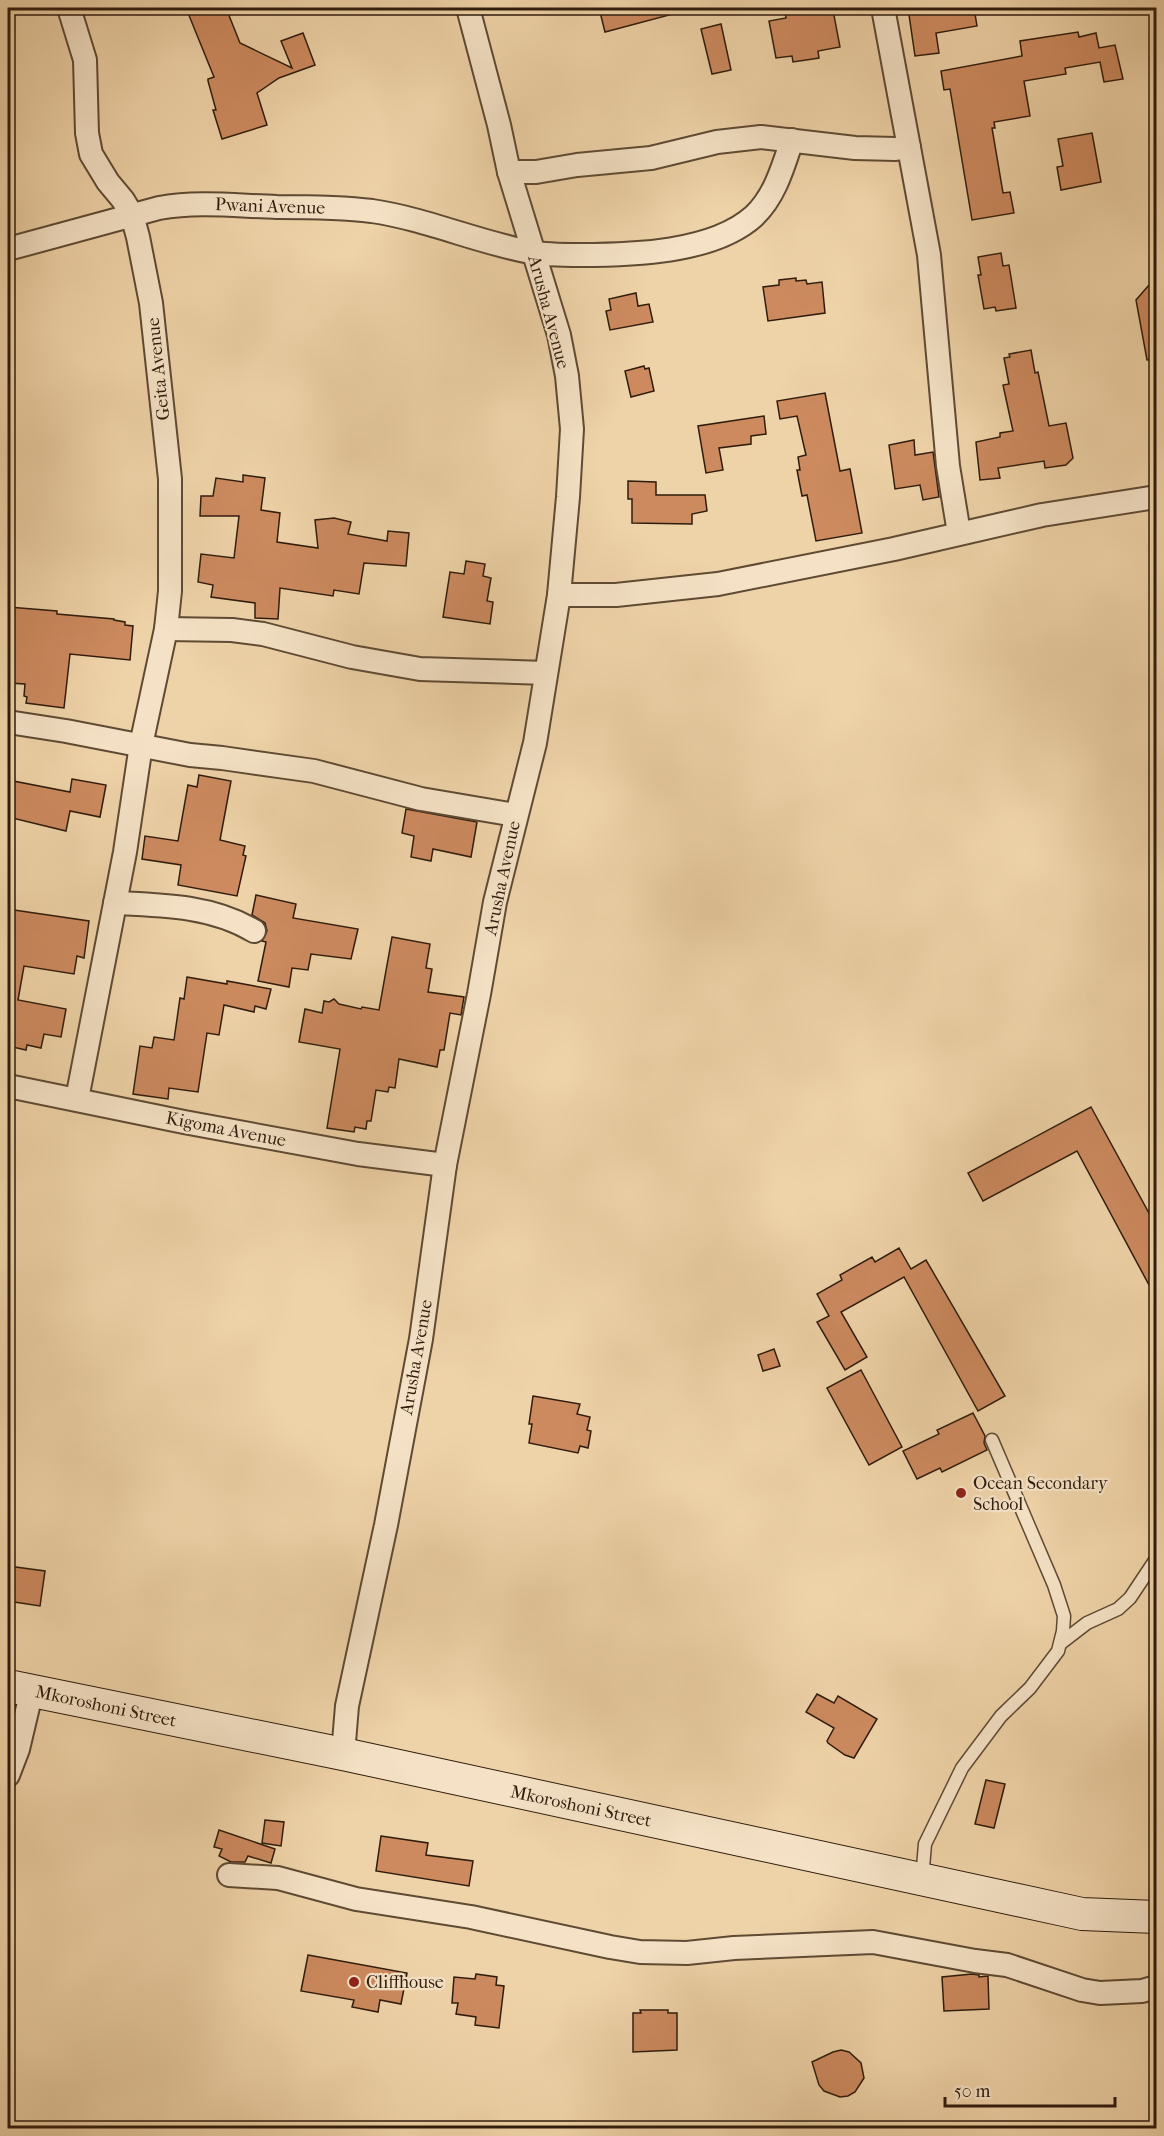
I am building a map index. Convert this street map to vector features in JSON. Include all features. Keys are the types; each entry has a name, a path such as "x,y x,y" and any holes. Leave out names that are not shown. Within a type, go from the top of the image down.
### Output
{"street":[{"name":"Geita Avenue","path":"69,8 85,60 87,133 91,154 132,215 150,303 170,479 170,591 165,629 141,745 125,852 77,1099"},
{"name":"Arusha Avenue","path":"343,1754 347,1706 381,1548 421,1339 445,1166 495,902 535,742 559,595 568,497 572,429 567,376 559,335 509,172 468,8"},
{"path":"884,8 929,255 948,466 959,533"},
{"path":"509,172 536,172 577,165 651,158 717,142 761,136 855,148 909,147"},
{"name":"Pwani Avenue","path":"8,249 132,215 183,204 340,208 402,217 533,253 606,255 672,250 737,228 754,216 772,194 792,140"},
{"path":"559,595 616,595 718,584 894,549 1077,508 1156,497"},
{"path":"165,629 232,630 263,634 352,657 420,669 546,673"},
{"path":"8,722 190,755 314,771 421,799 515,815"},
{"path":"115,903 147,904 212,912 231,918 254,931"},
{"name":"Kigoma Avenue","path":"8,1086 358,1154 445,1166"},
{"path":"8,1775 18,1749 20,1688"},
{"name":"Mkoroshoni Street","path":"20,1688 343,1754 1082,1914 1156,1917"},
{"path":"229,1875 278,1878 356,1899 471,1917 640,1952 687,1953 734,1948 873,1942 1007,1965 1091,1991 1142,1991 1156,1987"}],"lane":[{"path":"922,1880 925,1844 962,1768 1001,1716 1030,1688 1053,1659 1061,1643 1064,1616 1061,1604 992,1440"},
{"path":"1061,1643 1087,1623 1118,1610 1130,1598 1156,1559"}],"building":[{"path":"186,8 226,8 240,43 292,68 281,41 303,33 315,65 279,78 257,93 267,125 222,139 213,110 216,110 208,81 214,77"},
{"path":"617,8 673,8 673,14 605,32 600,12"},
{"path":"815,8 816,13 833,10 840,47 818,51 819,58 793,62 792,56 776,58 769,21 786,18 785,12"},
{"path":"908,8 974,8 977,26 936,33 939,53 915,56"},
{"path":"721,24 731,70 712,74 701,29"},
{"path":"1078,32 1079,37 1096,33 1099,48 1115,45 1123,79 1104,82 1100,62 1065,68 1066,74 1024,81 1030,116 994,122 995,128 992,128 1003,193 1010,192 1014,213 972,220 950,89 944,90 941,71 1022,56 1020,41"},
{"path":"1092,133 1101,182 1061,190 1057,167 1063,166 1058,139"},
{"path":"1001,253 1003,266 1009,265 1016,308 996,311 995,307 984,309 978,275 981,275 978,257"},
{"path":"1156,277 1156,359 1147,360 1136,300"},
{"path":"796,278 796,281 806,280 807,284 822,282 825,313 768,321 763,287 779,285 779,280"},
{"path":"636,293 638,306 649,304 653,322 610,330 606,311 611,310 609,299"},
{"path":"1031,350 1049,426 1066,423 1073,458 1066,465 1045,468 1044,461 998,468 1000,478 980,480 976,442 1000,437 1000,433 1013,431 1003,385 1009,384 1004,358 1010,357 1009,354"},
{"path":"644,366 645,369 649,368 654,391 631,397 625,371"},
{"path":"825,393 840,471 850,469 862,533 816,541 807,495 802,496 797,470 800,470 798,457 806,455 797,416 780,419 777,401"},
{"path":"764,416 766,434 751,436 751,444 719,448 723,470 706,473 698,426"},
{"path":"914,440 915,455 933,452 939,497 923,500 920,485 895,489 889,445"},
{"path":"243,475 265,478 261,510 280,513 277,542 318,548 315,520 334,518 351,522 348,534 387,541 388,531 409,533 406,566 364,563 359,594 334,590 333,596 280,588 278,619 255,618 255,603 211,597 213,585 198,582 201,554 234,558 239,516 200,516 201,496 213,496 216,478 243,482"},
{"path":"628,481 656,482 656,495 705,495 707,511 692,514 692,524 632,523 632,499 628,499"},
{"path":"466,561 485,564 483,576 491,578 487,601 493,602 490,624 443,617 450,572 464,574"},
{"path":"8,607 57,611 57,614 125,622 125,625 133,626 130,660 70,654 64,708 26,703 25,684 8,683"},
{"path":"199,775 231,781 220,840 245,846 243,855 246,856 237,896 178,885 181,865 142,859 145,836 178,841 188,785 197,787"},
{"path":"72,779 106,785 100,817 70,811 66,831 8,817 8,780 70,792"},
{"path":"406,809 477,822 471,857 433,849 431,861 411,857 414,836 402,833"},
{"path":"256,895 296,904 293,918 358,929 351,959 311,954 308,970 292,968 289,987 258,981 266,942 262,941 267,931 265,923 252,915"},
{"path":"14,910 89,921 84,958 77,956 74,974 24,966 18,1000 66,1009 61,1037 44,1034 41,1048 27,1045 26,1050 8,1046 11,1004 8,1004 8,952"},
{"path":"392,937 430,944 426,968 432,969 428,992 464,997 461,1015 450,1013 444,1050 440,1050 437,1067 399,1059 395,1088 389,1087 388,1092 376,1090 371,1121 367,1121 366,1129 355,1127 354,1132 327,1128 340,1049 299,1042 305,1009 322,1013 324,1001 329,1002 334,999 339,1004 379,1010"},
{"path":"187,977 271,989 266,1009 255,1006 254,1012 224,1005 219,1035 207,1033 198,1092 169,1088 168,1099 133,1094 140,1046 152,1048 154,1037 174,1040 180,998 184,999"},
{"path":"1091,1107 1156,1226 1156,1298 1077,1151 983,1201 968,1173"},
{"path":"899,1248 911,1269 926,1260 1005,1396 978,1411 904,1277 841,1312 867,1357 845,1370 817,1322 829,1316 817,1294 842,1280 840,1275 872,1257 875,1262"},
{"path":"774,1349 780,1366 763,1371 758,1355"},
{"path":"861,1370 902,1447 869,1465 827,1388"},
{"path":"533,1396 580,1404 577,1414 590,1417 587,1430 591,1431 588,1448 580,1446 578,1453 529,1443"},
{"path":"973,1413 985,1436 984,1443 987,1450 942,1472 940,1468 917,1479 903,1451 939,1434 937,1430"},
{"path":"8,1566 45,1571 40,1606 8,1601"},
{"path":"817,1694 834,1703 838,1696 877,1719 854,1758 845,1755 828,1743 834,1728 806,1712"},
{"path":"986,1780 1005,1784 994,1828 975,1824"},
{"path":"265,1820 284,1822 281,1846 262,1843"},
{"path":"219,1830 275,1849 271,1863 248,1856 245,1862 231,1862 219,1856 222,1849 214,1847"},
{"path":"381,1836 428,1843 426,1855 473,1861 469,1886 376,1871"},
{"name":"Cliffhouse","path":"308,1955 407,1973 401,2004 380,2000 378,2012 352,2007 354,2000 301,1991"},
{"path":"476,1974 497,1977 496,1985 504,1986 499,2028 475,2025 476,2017 456,2014 458,2003 452,2003 454,1977 475,1979"},
{"path":"979,1975 979,1977 988,1976 989,2009 944,2011 942,1977"},
{"path":"640,2010 668,2010 668,2013 677,2013 677,2050 633,2052 633,2013 641,2013"},
{"path":"841,2050 849,2052 861,2063 864,2078 855,2092 840,2097 824,2091 819,2085 812,2062"}],"place":[{"name":"Ocean Secondary School","path":"961,1493"},
{"name":"Cliffhouse","path":"354,1982"}]}
